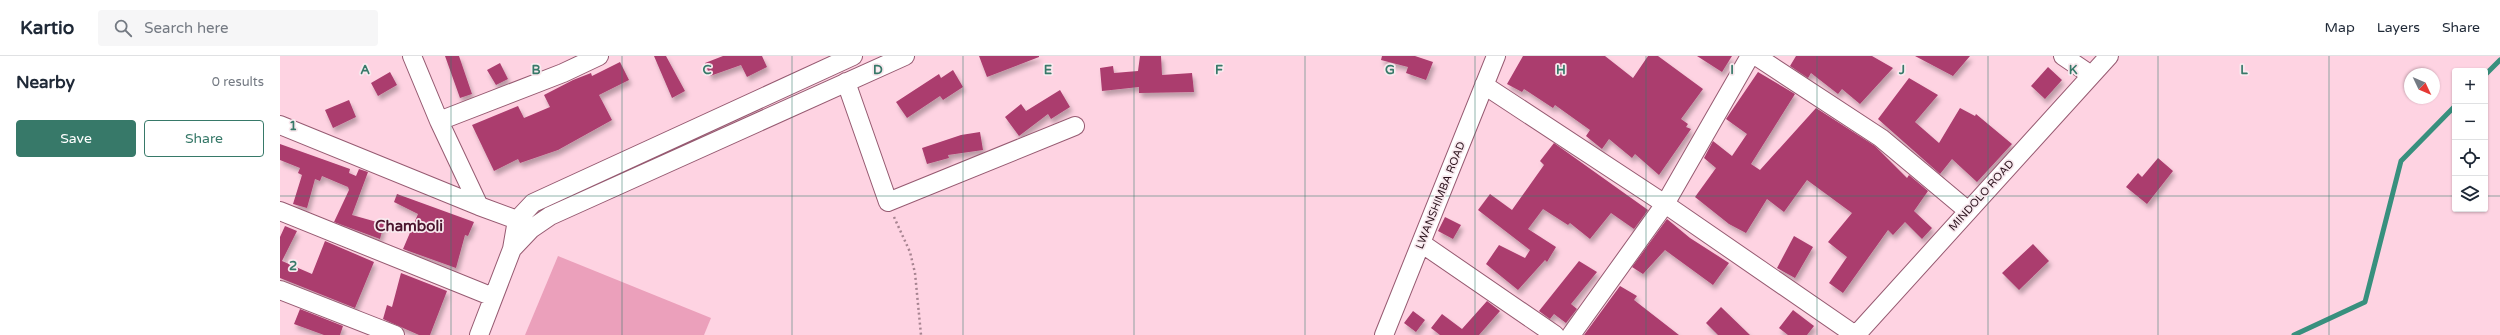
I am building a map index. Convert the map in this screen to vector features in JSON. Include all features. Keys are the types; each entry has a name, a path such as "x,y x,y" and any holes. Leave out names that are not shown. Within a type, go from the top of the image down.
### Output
{"street":[{"path":"412,56 439,121 479,206"},
{"path":"439,121 563,73 599,56"},
{"path":"479,335 512,249 533,203 853,56"},
{"path":"280,125 524,225 550,216 905,56"},
{"name":"LWANSHIMBA ROAD","path":"1384,335 1496,56"},
{"path":"1571,335 1665,204 1750,56"},
{"path":"1756,56 1881,138 1967,210"},
{"path":"2063,56 2091,75"},
{"name":"MINDOLO ROAD","path":"1855,335 1967,210 2109,56"},
{"path":"846,82 888,202 1075,126"},
{"path":"1484,85 1665,204 1855,335"},
{"path":"700,126 708,144"},
{"path":"280,211 493,297"},
{"path":"1421,243 1555,335"},
{"path":"280,290 395,335"}],"path":[{"path":"888,202 913,266 921,335"}],"shaded area":[{"path":"558,256 711,318 704,335 525,335"}],"building":[{"path":"445,56 459,56 472,94 460,98"},
{"path":"654,56 666,56 685,91 672,98"},
{"path":"723,56 762,56 767,67 747,77 741,65 710,76 705,63"},
{"path":"979,56 1039,56 1039,57 987,77"},
{"path":"1140,56 1161,56 1162,75 1192,73 1194,92 1139,93 1139,87 1102,91 1100,68 1113,66 1114,73 1138,71"},
{"path":"1382,56 1415,56 1433,62 1426,80 1406,73 1408,67 1381,60"},
{"path":"1523,56 1605,56 1633,78 1648,56 1658,56 1703,89 1681,119 1688,124 1686,127 1691,129 1659,175 1635,154 1632,158 1609,139 1602,149 1586,136 1590,130 1555,105 1553,108 1524,89 1522,92 1507,84"},
{"path":"1697,56 1732,56 1722,72"},
{"path":"1796,56 1872,56 1893,68 1860,104 1842,89 1838,94 1811,73 1808,78 1790,66"},
{"path":"1915,56 1970,56 1953,76"},
{"path":"620,62 629,80 599,95 612,120 558,150 520,163 518,159 494,171 472,125 518,106 524,118 550,107 544,95 573,80 591,73 592,76"},
{"path":"500,63 508,79 496,85 487,70"},
{"path":"2048,67 2062,80 2045,99 2031,86"},
{"path":"953,70 963,87 943,100 940,96 907,118 896,102 939,74 941,78"},
{"path":"390,72 397,85 378,96 371,83"},
{"path":"1758,72 1795,94 1751,164 1760,170 1816,108 1875,146 1907,178 1909,175 1928,191 1914,211 1932,228 1922,239 1905,222 1893,235 1888,230 1843,293 1829,283 1847,257 1828,242 1852,213 1807,180 1784,212 1767,199 1746,233 1729,224 1695,197 1716,168 1704,158 1713,141 1732,156 1747,134 1726,119"},
{"path":"1909,78 1938,95 1915,122 1939,143 1960,108 1975,116 1976,114 2012,144 1977,182 1952,159 1940,174 1878,119"},
{"path":"1060,90 1070,107 1051,119 1048,114 1019,136 1005,117 1021,104 1026,111"},
{"path":"349,100 356,117 333,128 325,110"},
{"path":"980,132 983,150 948,155 949,158 927,164 922,148 961,135"},
{"path":"1554,143 1648,210 1634,229 1611,213 1590,239 1570,223 1568,225 1543,209 1528,229 1556,247 1547,262 1545,260 1518,290 1486,264 1499,245 1525,258 1530,250 1478,210 1490,194 1512,210 1544,165 1540,161"},
{"path":"280,144 350,169 349,173 356,176 359,169 368,172 352,215 384,224 380,239 334,222 349,190 348,187 322,176 320,181 315,179 307,208 293,204 302,175 298,173 300,168 280,160"},
{"path":"2158,158 2173,171 2147,204 2126,187 2138,173 2142,177"},
{"path":"397,194 474,222 468,236 465,235 456,268 403,249 418,214 394,202"},
{"path":"1445,217 1461,225 1453,239 1438,231"},
{"path":"1667,219 1690,238 1729,263 1713,285 1665,250 1643,274 1632,267"},
{"path":"285,226 297,231 282,261 312,274 325,241 374,262 355,308 280,278 280,237"},
{"path":"1794,236 1813,247 1795,278 1777,268"},
{"path":"2033,244 2049,261 2019,290 2002,273"},
{"path":"1579,261 1597,272 1571,304 1577,309 1566,323 1554,314 1550,319 1539,311"},
{"path":"401,273 447,291 430,335 419,335 383,319 387,305 392,307"},
{"path":"1620,286 1637,296 1634,300 1679,335 1584,335"},
{"path":"1487,301 1500,311 1479,335 1440,335 1431,328 1442,314 1462,329"},
{"path":"1721,307 1750,335 1718,335 1706,323"},
{"path":"300,309 343,326 340,335 324,335 294,324"},
{"path":"1793,310 1814,326 1807,335 1788,335 1779,328"},
{"path":"1413,311 1425,320 1416,332 1404,323"}],"waterway":[{"path":"2488,72 2500,60"},
{"path":"2294,335 2365,302 2401,161 2452,109"}],"district":[{"name":"Chamboli","path":"409,226"}]}
